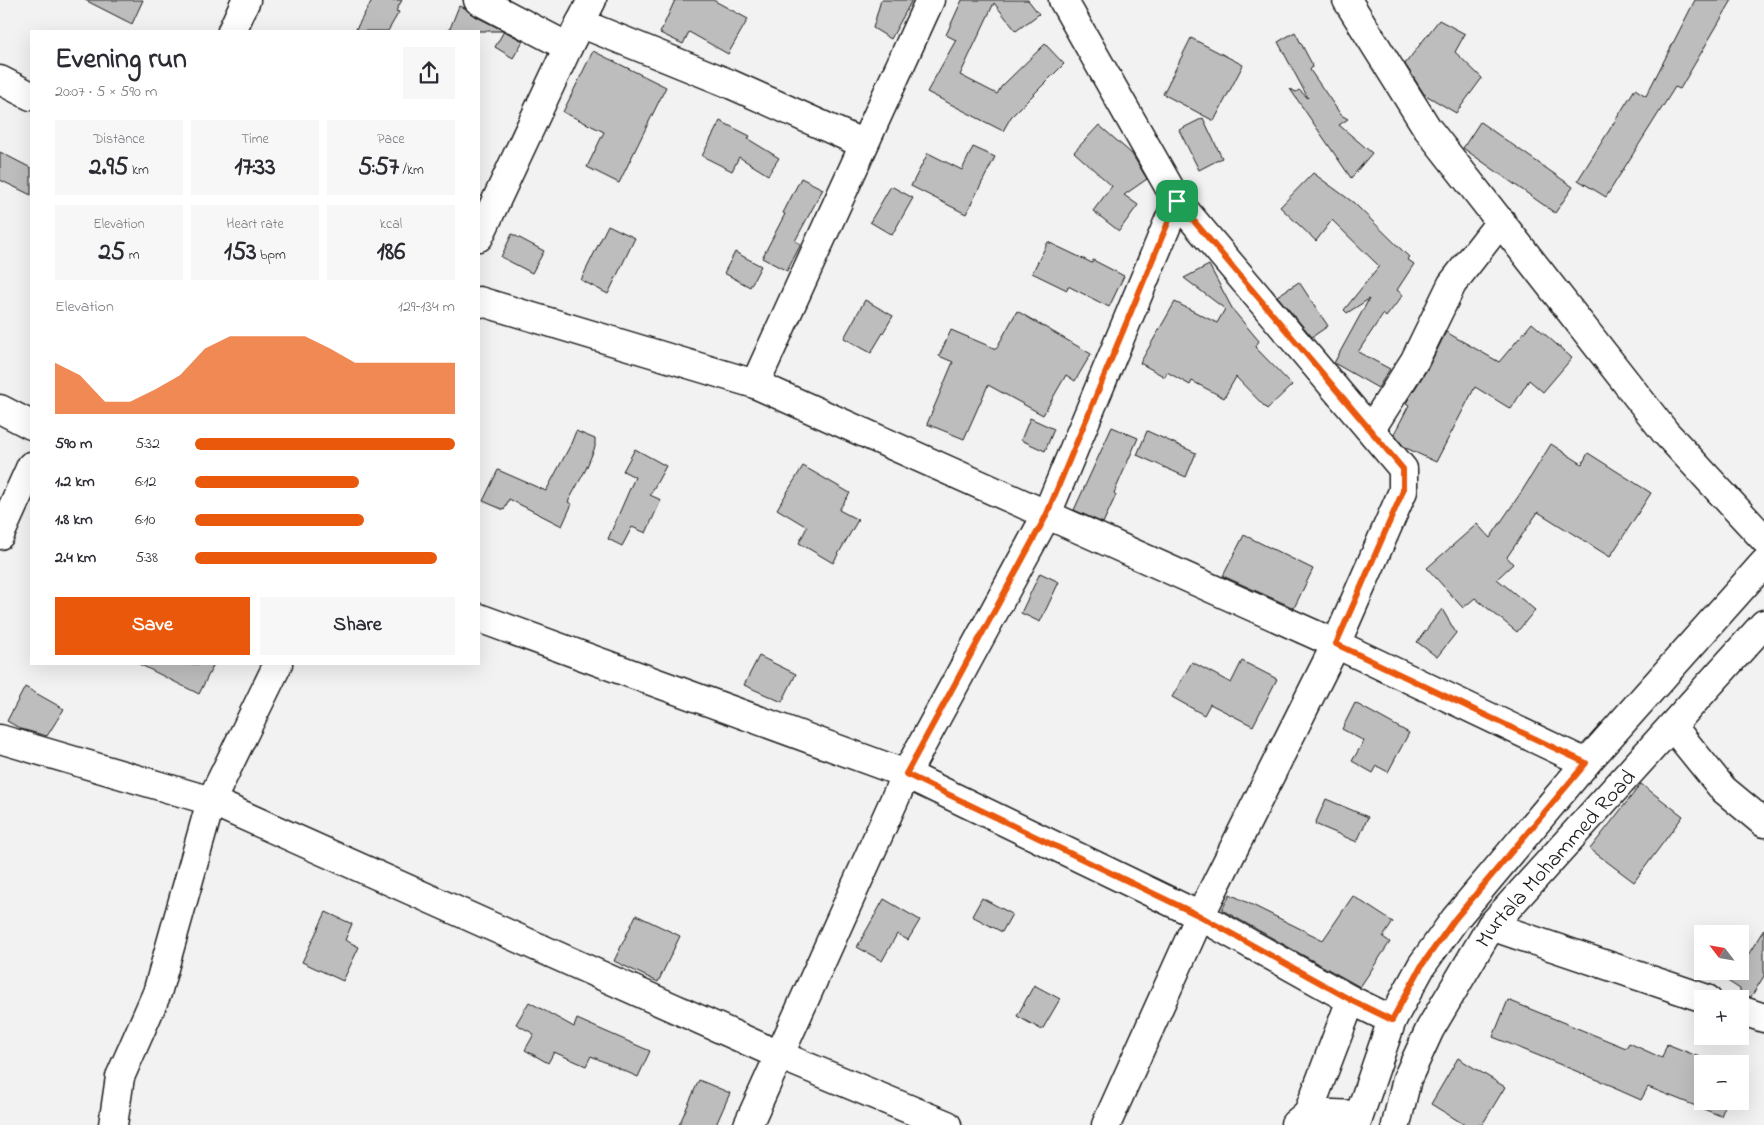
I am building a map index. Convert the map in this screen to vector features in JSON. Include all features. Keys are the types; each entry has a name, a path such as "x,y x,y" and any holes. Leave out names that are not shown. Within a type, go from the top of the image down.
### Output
{"street":[{"path":"232,30 246,0"},
{"path":"478,0 580,23 728,83 864,144"},
{"path":"755,384 930,0"},
{"path":"1063,0 1177,201 1403,469 1403,491 1336,644 1200,916 1106,1125"},
{"path":"1347,0 1427,128 1665,432 1764,539"},
{"path":"480,235 580,23"},
{"path":"0,80 30,95"},
{"path":"748,1125 906,774 1046,516 1177,201"},
{"path":"1371,430 1415,360 1452,284 1501,221"},
{"path":"480,301 755,384 1046,516 1336,644 1586,763"},
{"path":"0,408 30,424"},
{"path":"0,536 30,468"},
{"name":"Murtala Mohammed Road","path":"1356,1120 1392,1020 1422,965 1444,934 1586,763 1764,563"},
{"path":"480,618 906,774 1200,916 1351,1000 1392,1020"},
{"name":"Murtala Mohammed Road","path":"1396,1125 1407,1079 1430,1029 1491,926 1764,624"},
{"path":"113,1125 120,1077 157,993 211,801 278,665"},
{"path":"1672,726 1723,789 1764,823"},
{"path":"0,739 211,801 779,1055 947,1125"},
{"path":"1512,851 1540,870"},
{"path":"1491,926 1694,995"},
{"path":"1351,1000 1301,1119 1356,1120"},
{"path":"1749,1013 1764,1018"}],"building":[{"path":"85,0 143,0 132,24"},
{"path":"372,0 402,0 396,11 399,12 389,30 356,30"},
{"path":"675,0 713,0 748,19 728,54 689,32 683,44 660,33"},
{"path":"881,0 912,0 891,39 873,28"},
{"path":"962,0 1028,0 1039,14 1016,31 994,3 960,75 997,94 1001,87 1045,44 1064,64 1011,117 1003,131 927,92 956,40 946,35"},
{"path":"1695,0 1732,0 1680,89 1675,87 1606,197 1578,180 1635,89 1646,96"},
{"path":"459,6 504,31 480,30 449,30"},
{"path":"1439,20 1465,34 1455,52 1482,78 1456,113 1424,94 1405,64"},
{"path":"504,31 523,41 513,58 495,47"},
{"path":"1295,32 1313,66 1310,70 1341,115 1348,119 1339,125 1372,153 1351,178 1290,89 1296,92 1299,90 1308,98 1278,42"},
{"path":"1191,38 1243,65 1214,121 1163,94"},
{"path":"593,51 666,87 619,183 587,167 604,132 563,112"},
{"path":"1203,118 1222,158 1199,170 1179,130"},
{"path":"720,121 750,136 748,139 779,158 768,175 739,157 732,171 702,156"},
{"path":"1480,122 1573,187 1555,213 1463,148"},
{"path":"1099,125 1132,154 1147,179 1124,195 1138,205 1119,231 1093,211 1112,186 1074,152"},
{"path":"973,147 995,157 966,214 911,186 928,153 962,170"},
{"path":"0,152 30,167 30,195 0,180"},
{"path":"1313,173 1354,203 1414,264 1397,290 1403,295 1386,317 1383,314 1358,352 1390,369 1378,388 1334,363 1369,299 1347,313 1344,310 1379,266 1332,220 1316,241 1280,207"},
{"path":"801,178 823,189 795,241 801,244 787,271 762,258"},
{"path":"891,186 913,198 892,235 870,222"},
{"path":"608,225 635,238 608,294 581,280"},
{"path":"512,234 544,251 532,273 501,257"},
{"path":"1048,242 1092,263 1093,260 1124,276 1109,307 1068,286 1067,290 1032,273"},
{"path":"735,252 761,266 750,287 724,273"},
{"path":"1209,265 1233,310 1259,341 1255,347 1292,385 1267,409 1236,377 1224,398 1192,381 1190,385 1167,372 1165,377 1140,363 1175,302 1217,323 1225,309 1184,278"},
{"path":"1299,282 1328,326 1312,337 1277,296"},
{"path":"865,300 893,316 871,353 844,338"},
{"path":"1017,311 1091,354 1075,381 1066,375 1043,415 988,385 964,439 927,424 953,362 939,356 951,330 996,349"},
{"path":"1532,323 1572,358 1543,392 1529,380 1511,409 1475,387 1436,462 1404,447 1394,434 1409,405 1406,403 1428,368 1446,332 1499,362"},
{"path":"1030,418 1054,429 1045,451 1021,440"},
{"path":"1112,427 1138,438 1103,523 1074,510"},
{"path":"576,431 595,439 595,447 586,469 568,502 572,504 562,526 509,499 504,510 483,501 498,470 546,491"},
{"path":"1147,431 1196,453 1186,477 1137,455"},
{"path":"1551,444 1582,464 1588,453 1651,493 1610,557 1538,512 1507,557 1513,564 1497,579 1535,610 1517,632 1475,598 1463,608 1427,568 1477,524 1490,538"},
{"path":"635,449 666,466 650,495 661,500 646,533 632,527 622,546 608,539 635,477 623,471"},
{"path":"803,466 850,493 839,510 858,520 833,563 799,543 807,527 777,509"},
{"path":"1244,535 1313,569 1294,608 1223,576"},
{"path":"1040,573 1059,582 1040,622 1021,613"},
{"path":"1442,609 1456,633 1437,657 1417,642"},
{"path":"759,656 796,674 782,702 744,685"},
{"path":"1242,661 1277,679 1253,726 1210,704 1204,715 1172,697 1192,662 1231,683"},
{"path":"141,665 214,665 199,694"},
{"path":"25,687 64,709 47,736 21,729 7,721"},
{"path":"1355,703 1409,733 1388,772 1377,766 1373,773 1352,761 1364,741 1342,729"},
{"path":"1641,784 1683,816 1634,882 1590,849"},
{"path":"1326,799 1368,817 1357,842 1315,824"},
{"path":"1230,894 1323,940 1353,896 1393,922 1383,937 1390,942 1360,987 1222,910"},
{"path":"982,898 1012,914 1002,932 972,916"},
{"path":"884,899 920,920 908,940 897,934 882,961 857,947"},
{"path":"326,912 352,924 345,940 359,947 343,981 302,962"},
{"path":"636,915 680,936 658,982 614,961"},
{"path":"1764,929 1764,976 1751,997 1749,997 1749,990 1740,990 1726,980 1749,980 1749,953"},
{"path":"1034,985 1060,999 1042,1030 1017,1016"},
{"path":"1508,1000 1626,1048 1629,1043 1662,1058 1667,1044 1694,1055 1694,1105 1648,1087 1641,1100 1615,1087 1493,1037"},
{"path":"529,1002 574,1027 577,1019 650,1051 638,1077 591,1056 586,1066 554,1052 548,1063 525,1050 534,1034 516,1024"},
{"path":"1458,1058 1505,1087 1482,1125 1465,1125 1431,1104"},
{"path":"699,1080 730,1093 716,1125 679,1125"},
{"path":"1706,1110 1723,1110 1721,1116"}],"route":[{"path":"1177,201 1403,469 1403,491 1336,644 1586,763 1455,919 1422,965 1392,1020 1351,1000 1200,916 906,774 1046,516 1177,201"}]}
